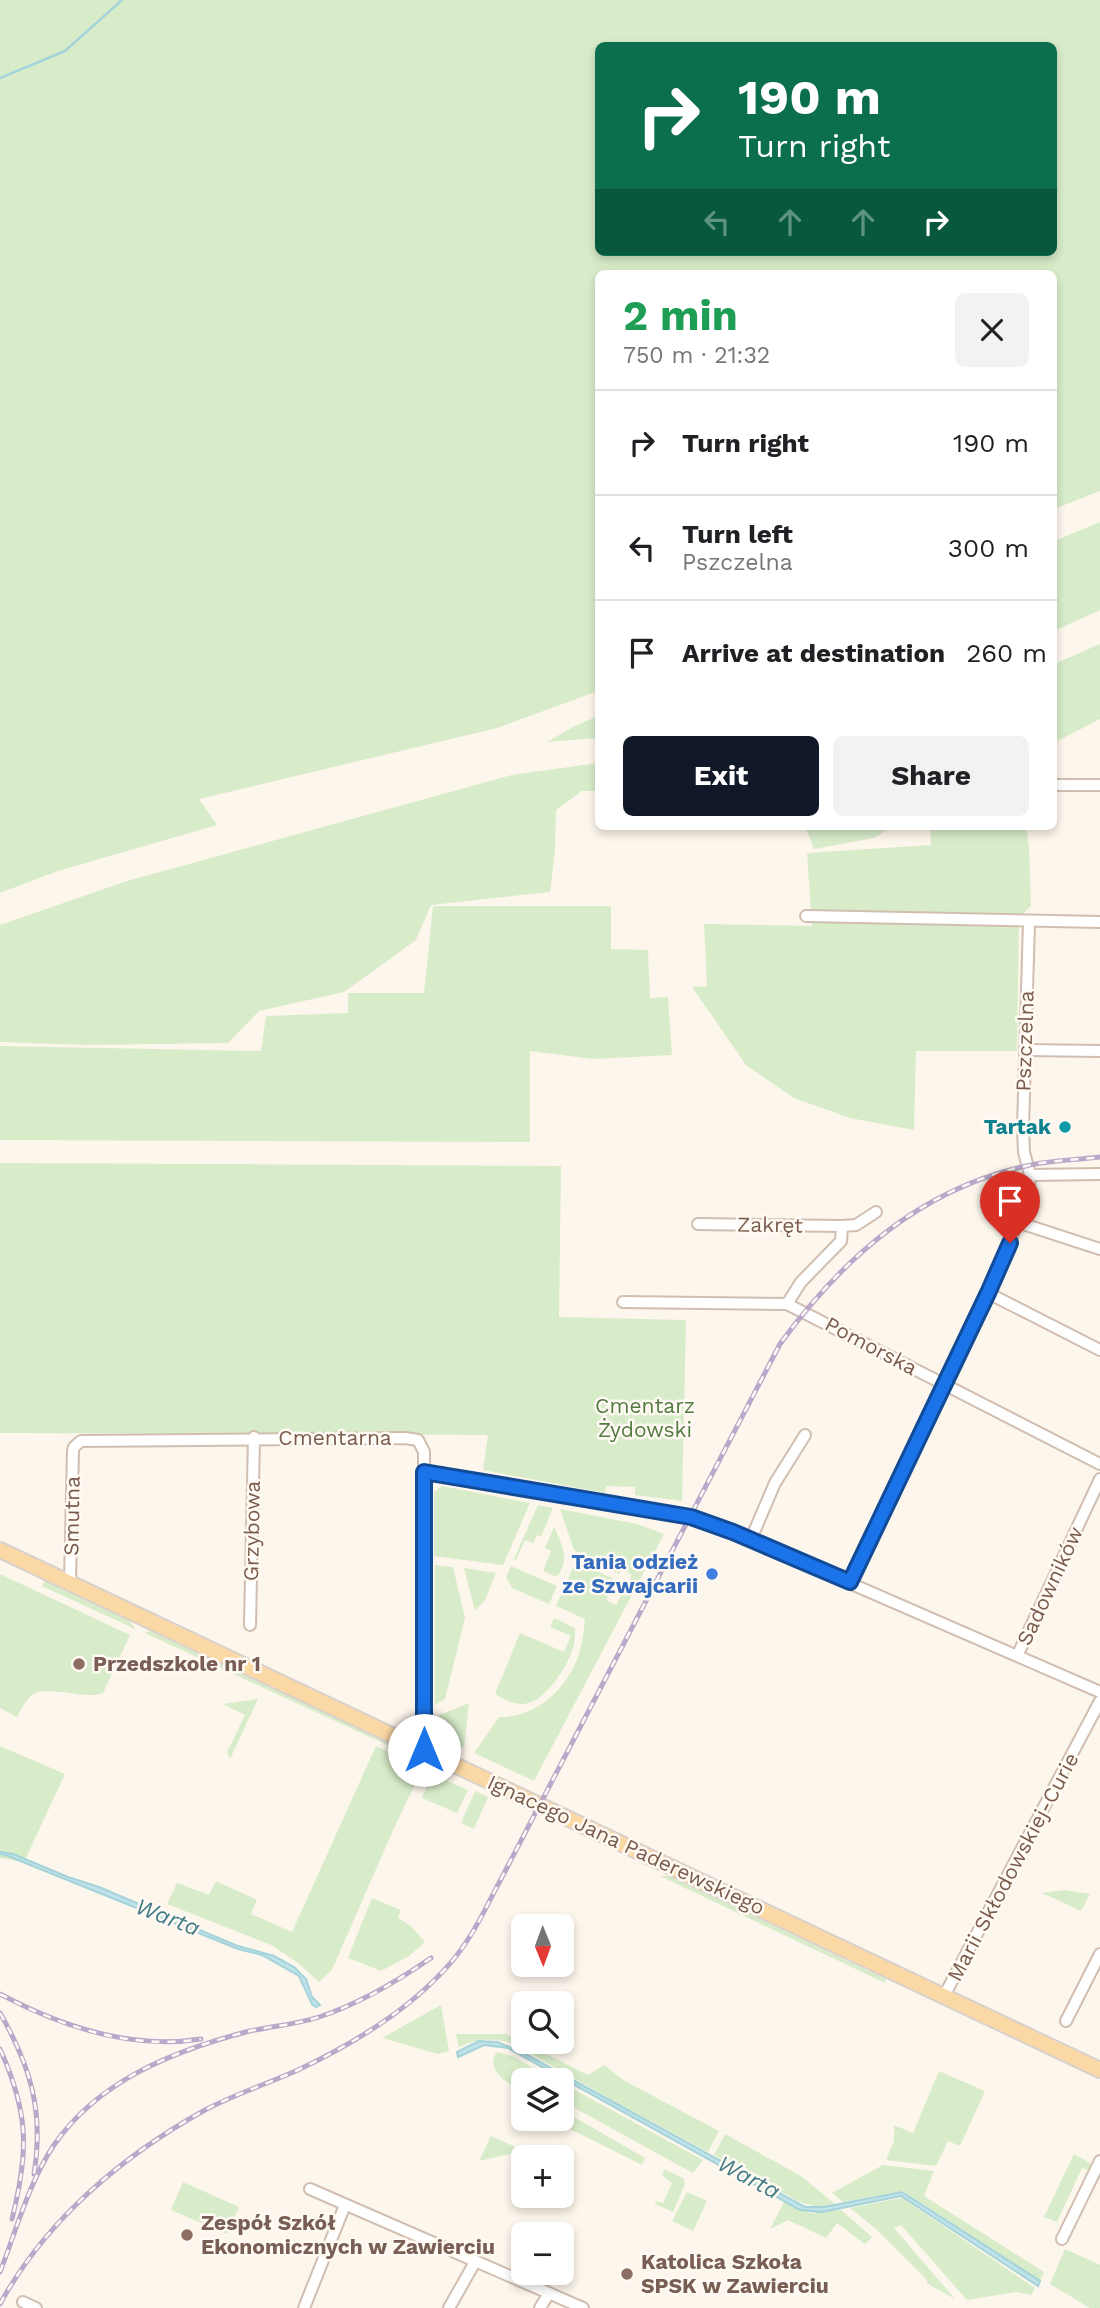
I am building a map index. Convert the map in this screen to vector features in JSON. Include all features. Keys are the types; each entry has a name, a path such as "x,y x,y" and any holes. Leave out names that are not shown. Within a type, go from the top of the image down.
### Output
{"main road":[{"name":"Ignacego Jana Paderewskiego","path":"0,1550 1100,2070"}],"street":[{"path":"1057,785 1100,785"},
{"path":"806,916 1100,922"},
{"name":"Pszczelna","path":"850,1582 988,1293 1029,1187 1030,1175 1023,1140 1029,922"},
{"path":"1025,1050 1100,1051"},
{"path":"1030,1175 1100,1174"},
{"name":"Zakręt","path":"698,1224 842,1226 856,1225 876,1212"},
{"path":"1017,1222 1100,1249"},
{"name":"Zakręt","path":"788,1304 801,1282 841,1241 842,1226"},
{"path":"988,1293 1100,1350"},
{"name":"Pomorska","path":"623,1302 788,1304 1100,1464"},
{"path":"751,1539 775,1483 805,1435"},
{"name":"Cmentarna","path":"73,1451 77,1443 87,1439 254,1437 418,1440 422,1446 424,1472 424,1750"},
{"name":"Grzybowa","path":"250,1625 254,1437"},
{"name":"Smutna","path":"70,1582 73,1451"},
{"path":"424,1472 691,1517 751,1539 1100,1692"},
{"name":"Sadowników","path":"1018,1654 1100,1479"},
{"name":"Marii Skłodowskiej-Curie","path":"944,1996 1100,1701"},
{"path":"1066,2021 1100,1954"},
{"path":"1062,2239 1100,2161"},
{"path":"310,2189 583,2308"},
{"path":"304,2308 345,2205"},
{"path":"449,2308 474,2262"},
{"path":"540,2308 549,2293"},
{"path":"23,2302 36,2308"}],"green space":[{"path":"0,0 1100,0 1100,491 1057,508 1057,270 595,270 595,692 497,728 199,799 217,825 58,871 0,893"},
{"path":"1100,522 1100,610 1057,630 1057,540"},
{"path":"1100,644 1100,719 1057,741 1057,663"},
{"path":"595,717 595,738 547,742"},
{"path":"595,763 595,791 582,791 556,810 550,892 431,905 416,940 344,992 259,1011 228,1043 86,1045 0,1042 0,925 127,881 512,775"},
{"path":"807,830 887,830 874,838 814,849"},
{"path":"930,830 1027,830 1031,906 1019,917 1017,1051 916,1051 914,1130 850,1118 794,1098 746,1065 692,987 707,986 704,924 812,926 807,853 931,845"},
{"path":"433,906 611,906 611,949 648,950 650,998 668,997 672,1055 593,1059 530,1051 530,1142 0,1140 0,1046 261,1051 266,1016 348,1013 348,993 424,993"},
{"name":"Cmentarz Żydowski","path":"0,1163 561,1166 559,1317 686,1320 682,1501 635,1495 635,1487 606,1486 605,1493 483,1470 488,1435 0,1433"},
{"path":"442,1486 530,1503 503,1565 434,1556 434,1492"},
{"path":"538,1505 553,1508 541,1537 537,1535 533,1543 525,1540 516,1560 514,1559"},
{"path":"560,1509 637,1524 664,1534 534,1781 474,1753 499,1717 514,1716 540,1705 562,1686 577,1661 585,1619 556,1606 576,1561 616,1580 606,1600 616,1605 632,1575 622,1569 619,1574 574,1550"},
{"path":"554,1527 564,1553 563,1566 556,1577 543,1571 551,1551 545,1548"},
{"path":"435,1565 453,1567 465,1618 445,1699 435,1705"},
{"path":"511,1566 557,1586 549,1604 512,1588 506,1577"},
{"path":"464,1568 496,1573 485,1600 475,1611"},
{"path":"0,1574 130,1635 103,1693 36,1693 28,1699 17,1717 0,1708"},
{"path":"45,1580 109,1608 130,1622 135,1629 42,1586"},
{"path":"554,1618 575,1628 571,1653 561,1673 547,1691 530,1703 514,1703 495,1694 520,1633 564,1652 571,1636 550,1627"},
{"path":"150,1631 429,1761 428,1764 145,1633"},
{"path":"258,1699 230,1759 227,1752 245,1715 223,1704"},
{"path":"469,1703 464,1748 435,1734 435,1717"},
{"path":"0,1746 65,1774 24,1862 0,1858"},
{"path":"376,1746 423,1768 335,1963 319,1982 298,1963 271,1945 167,1904 177,1883 209,1895 216,1881 257,1900 251,1914 292,1932"},
{"path":"431,1774 468,1790 457,1813 422,1798"},
{"path":"475,1791 488,1797 474,1829 461,1823"},
{"path":"660,1876 669,1876 886,1979 885,1983"},
{"path":"1065,1890 1090,1894 1081,1911 1042,1893"},
{"path":"372,1898 401,1910 398,1918 411,1926 425,1942 409,1956 381,1971 348,1958"},
{"path":"441,2005 449,2051 438,2054 382,2038"},
{"path":"456,2034 506,2034 511,2036 511,2043 485,2040 459,2047"},
{"path":"497,2052 512,2056 534,2068 511,2068 511,2084 496,2070 493,2065"},
{"path":"531,2054 546,2054 574,2068 556,2068"},
{"path":"604,2065 625,2081 719,2131 708,2152 574,2078 574,2068 588,2075"},
{"path":"939,2071 985,2091 960,2146 948,2141 936,2166 886,2160 894,2141 894,2125 913,2133"},
{"path":"574,2090 703,2160 693,2173 574,2108"},
{"path":"574,2117 645,2158 642,2165 574,2131"},
{"path":"725,2134 801,2176 835,2204 817,2207 800,2202 714,2155"},
{"path":"491,2136 511,2145 511,2154 479,2161"},
{"path":"1074,2154 1090,2163 1090,2171 1082,2168 1057,2222 1044,2217"},
{"path":"883,2165 934,2171 924,2196 1044,2272 1040,2281 903,2191 843,2202 832,2193"},
{"path":"665,2169 684,2179 685,2184 673,2212 655,2204 656,2201 663,2203 672,2183 662,2175"},
{"path":"183,2182 239,2207 227,2234 171,2210"},
{"path":"687,2192 707,2201 693,2231 672,2221"},
{"path":"902,2198 1035,2288 1031,2295 1016,2292 967,2300 901,2225 894,2228 955,2299 928,2284 876,2229 850,2208"},
{"path":"784,2202 810,2213 841,2210 872,2237 865,2244 837,2223 826,2238 788,2220 770,2229"},
{"path":"1065,2249 1100,2265 1100,2308 1090,2308 1050,2284"}],"water":[{"name":"Warta","path":"0,1852 13,1854 99,1887 235,1945 274,1956 294,1967 306,1979 312,1997 320,2005 316,2007 312,2004 299,1976 262,1955 238,1949"},
{"path":"479,2041 497,2042 511,2047 511,2050 484,2045 458,2057 457,2052"},
{"path":"519,2054 525,2054 551,2068 544,2068"},
{"name":"Warta","path":"574,2081 805,2207 824,2207 902,2192 1040,2281 1038,2286 901,2196 822,2212 800,2210 574,2085"}],"waterway":[{"path":"0,78 65,51 122,0"}],"railway":[{"path":"0,2304 19,2273 63,2218 116,2169 174,2128 205,2110 298,2070 361,2036 420,1994 453,1960 481,1917 780,1344 830,1284 857,1256 886,1232 918,1210 952,1192 988,1177 1026,1166 1100,1157"},
{"path":"0,2272 45,2159 72,2123 92,2103 115,2086 165,2059 191,2049 246,2032 301,2022 334,2012 377,1992 431,1958"},
{"path":"0,1994 72,2026 98,2033 149,2041 201,2039"},
{"path":"0,2013 20,2052 32,2090 37,2130 34,2174"},
{"path":"0,2049 17,2093 23,2132 21,2173 12,2219"}],"place":[{"name":"Tartak","path":"1065,1127"},
{"name":"Tania odzież ze Szwajcarii","path":"712,1574"},
{"name":"Przedszkole nr 1","path":"79,1664"},
{"name":"Zespół Szkół Ekonomicznych w Zawierciu","path":"187,2235"},
{"name":"Katolica Szkoła SPSK w Zawierciu","path":"627,2274"}],"route":[{"path":"424,1750 424,1472 691,1517 850,1582 1010,1243"}]}
